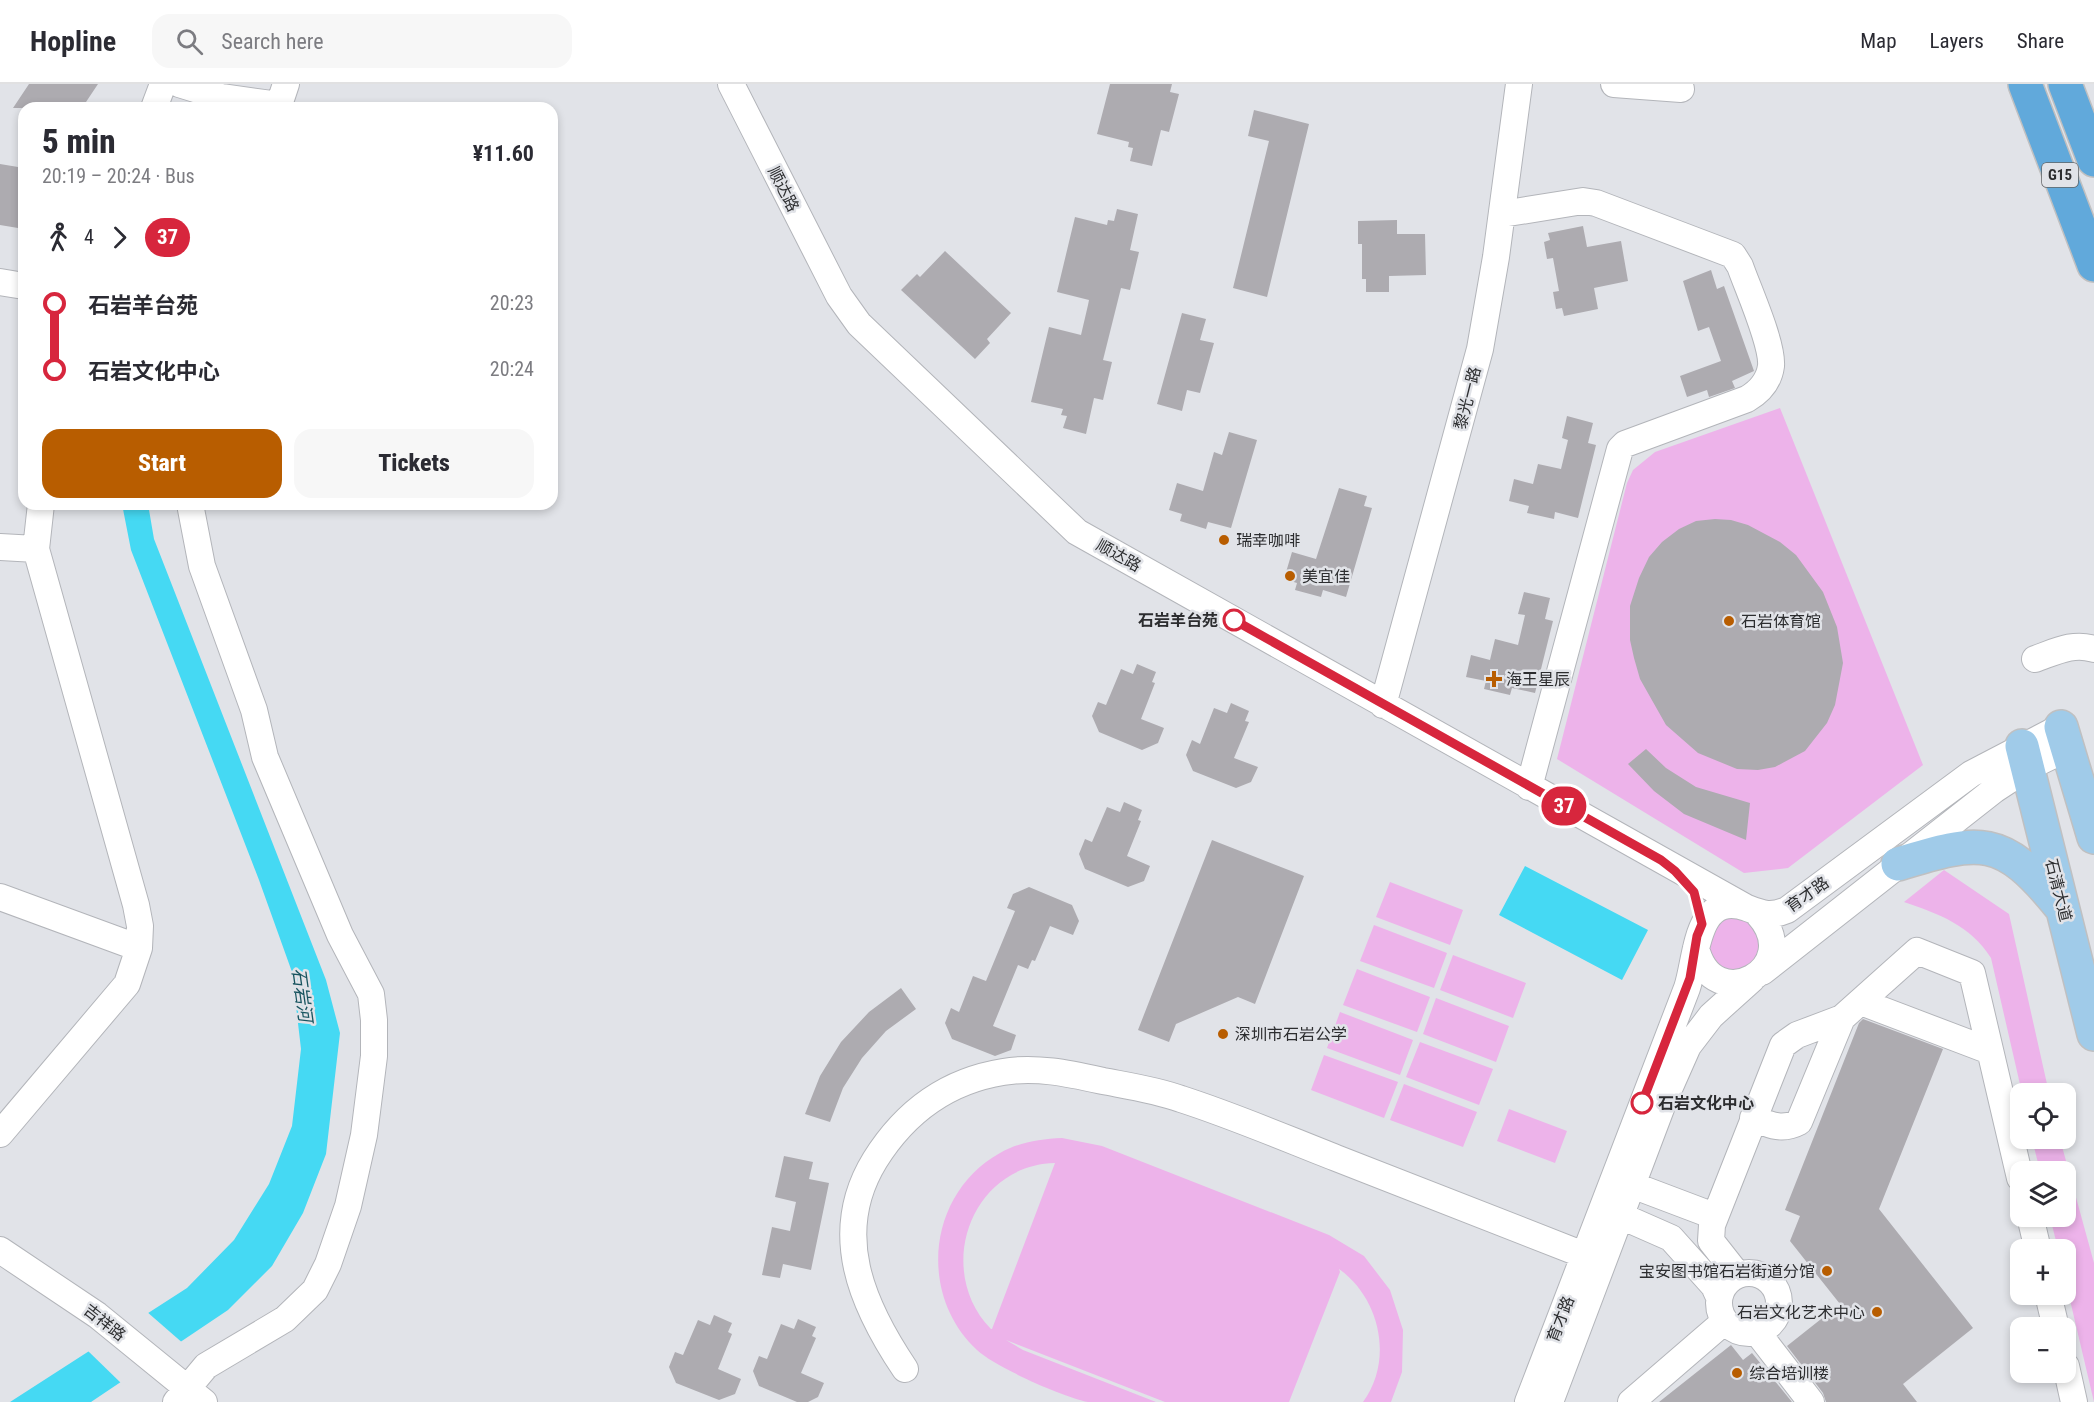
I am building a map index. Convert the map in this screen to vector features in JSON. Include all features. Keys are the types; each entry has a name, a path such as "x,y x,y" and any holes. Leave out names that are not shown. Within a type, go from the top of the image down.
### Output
{"highway":[{"name":"G15","path":"2024,84 2094,265"},
{"name":"G15","path":"2065,84 2094,160"}],"main road":[{"path":"2064,737 2094,837"},
{"name":"石清大道","path":"2025,756 2094,1034"},
{"path":"1898,864 1958,847 1984,846 1996,849 2031,872 2064,911"}],"street":[{"path":"156,102 163,84"},
{"path":"179,84 221,97 278,100"},
{"name":"顺达路","path":"730,84 839,296 859,324 1077,532 1752,911"},
{"name":"黎光一路","path":"1383,705 1480,349 1502,214 1519,84"},
{"path":"1614,84 1681,89"},
{"path":"1502,214 1583,201 1596,203 1733,255 1740,266 1770,351 1771,366 1766,381 1756,393 1747,399 1625,444 1620,449 1528,787"},
{"path":"0,282 18,285"},
{"path":"0,1134 117,999 135,967 139,948 140,927 136,905 36,549 40,510"},
{"path":"189,1398 206,1366 285,1319 315,1290 328,1264 348,1206 364,1135 374,1056 374,1020 370,994 335,925 265,757 250,698 202,566 191,510"},
{"path":"0,547 36,549"},
{"path":"2035,659 2069,647 2082,645 2094,649"},
{"name":"育才路","path":"1528,1402 1690,978 1699,936 1710,915 1734,906 1778,914 1787,910 1971,774 2025,756 2064,737"},
{"name":"育才路","path":"1550,1402 1632,1185 1688,1046 1711,1016 1757,975 1994,790 2025,756"},
{"name":"顺达路","path":"1661,860 1675,871 1694,892 1702,965 1716,979 1727,983 1757,975"},
{"path":"0,897 139,948"},
{"path":"1752,911 1767,924 1772,936 1769,961 1757,975"},
{"path":"1737,1274 1711,1241 1714,1216 1782,1045 1797,1035 1851,1010 1917,951 1972,973 2016,1161"},
{"path":"1851,1010 1990,1051"},
{"path":"1753,1118 1777,1127 1788,1127 1799,1122 1851,1010"},
{"path":"905,1369 872,1316 856,1266 854,1218 861,1189 885,1145 915,1110 957,1086 1003,1072 1022,1070 1077,1075 1182,1099 1584,1255"},
{"path":"1632,1185 1714,1216"},
{"path":"1621,1216 1671,1238 1714,1286 1722,1309 1737,1331 1757,1332 1766,1328 1778,1313 1778,1293 1773,1284 1757,1273 1737,1274 1729,1280 1722,1309 1631,1402"},
{"name":"吉祥路","path":"0,1250 111,1325 189,1398"},
{"path":"1757,1332 1811,1402"},
{"path":"2070,1383 2074,1402"}],"shaded area":[{"name":"石岩体育馆","path":"1780,408 1923,765 1788,868 1744,873 1557,759 1627,483 1633,470 1655,452"},
{"path":"1944,870 2009,914 2047,1083 2020,1083 1991,958 1983,947 1953,922 1904,902"},
{"path":"1390,882 1463,910 1450,945 1376,917"},
{"path":"1729,918 1739,918 1753,925 1760,944 1753,963 1739,970 1729,970 1719,966 1712,959 1708,949 1708,939 1712,929 1719,922"},
{"path":"1374,925 1447,953 1434,988 1360,961"},
{"path":"1453,955 1526,983 1513,1018 1440,990"},
{"path":"1357,969 1430,997 1417,1032 1343,1005"},
{"path":"1436,998 1509,1026 1496,1062 1423,1034"},
{"path":"1340,1012 1413,1040 1400,1075 1327,1048"},
{"path":"1420,1042 1493,1069 1479,1105 1406,1077"},
{"path":"1324,1055 1398,1082 1384,1118 1311,1090"},
{"path":"1404,1084 1477,1112 1463,1147 1390,1120"},
{"path":"1509,1109 1567,1131 1555,1163 1497,1141"},
{"path":"1054,1138 1102,1146 1329,1235 1364,1256 1390,1290 1403,1330 1402,1372 1391,1402 1363,1402 1373,1385 1378,1368 1380,1349 1378,1331 1373,1313 1364,1296 1353,1281 1339,1269 1340,1272 1289,1402 1165,1402 1006,1340 1023,1350 1156,1402 1088,1402 1030,1380 998,1365 977,1350 958,1327 945,1301 939,1274 939,1246 945,1218 958,1193 976,1171 1000,1153 1015,1146","holes":["1055,1163 992,1329 974,1305 965,1279 964,1252 970,1225 982,1201 1001,1182 1026,1168"]},
{"path":"2034,1149 2063,1149 2066,1161 2038,1161"},
{"path":"2076,1197 2094,1263 2094,1402 2076,1317 2074,1317 2071,1305 2076,1305 2076,1239 2056,1239 2052,1227 2076,1227"}],"water":[{"name":"石岩河","path":"123,510 149,510 154,539 326,980 340,1033 326,1154 303,1213 272,1266 228,1310 91,1402 10,1402 187,1288 234,1240 269,1184 292,1126 301,1049 292,972 259,880 131,550"},
{"path":"1525,866 1648,930 1622,980 1499,915"}],"pier":[{"path":"146,1311 185,1345 123,1385 86,1349"}],"building":[{"path":"29,84 98,84 86,102 18,102 18,108 13,108"},
{"path":"1110,84 1172,84 1170,92 1179,94 1169,132 1161,130 1152,166 1130,161 1133,148 1128,147 1129,142 1097,134"},
{"path":"1254,110 1309,124 1267,297 1233,288 1269,141 1248,136"},
{"path":"0,164 18,167 18,228 0,225"},
{"path":"1117,209 1138,214 1130,250 1139,252 1130,290 1121,288 1103,360 1112,362 1103,400 1094,398 1086,434 1063,428 1067,416 1061,415 1063,409 1031,402 1049,327 1081,335 1089,300 1057,292 1075,217 1107,225 1108,220 1114,221"},
{"path":"1397,220 1397,234 1425,234 1426,275 1389,276 1389,292 1366,292 1366,279 1362,279 1362,244 1358,244 1358,221"},
{"path":"1583,226 1587,247 1621,241 1628,281 1594,288 1598,309 1564,316 1562,308 1556,309 1553,292 1559,291 1553,258 1547,259 1544,242 1550,240 1548,233"},
{"path":"945,251 1011,313 987,339 990,343 975,359 901,290 917,274 920,277"},
{"path":"1711,270 1717,289 1724,286 1754,371 1732,381 1735,388 1709,397 1707,390 1687,397 1680,376 1721,361 1709,327 1698,331 1683,281"},
{"path":"1182,313 1206,319 1200,340 1214,343 1200,393 1187,390 1182,411 1157,404"},
{"path":"1567,416 1593,423 1588,443 1596,445 1578,518 1555,512 1554,519 1527,513 1529,506 1509,501 1514,479 1533,484 1538,464 1561,469 1568,440 1562,438"},
{"path":"1229,432 1257,440 1231,528 1208,522 1206,529 1180,521 1182,514 1169,510 1177,483 1203,491 1214,452 1222,455"},
{"path":"1339,488 1367,496 1364,506 1372,508 1346,597 1323,590 1321,597 1295,590 1297,583 1284,579 1292,552 1316,559"},
{"path":"1731,520 1748,525 1780,542 1796,555 1823,592 1837,627 1843,663 1835,705 1827,723 1805,751 1775,767 1758,770 1737,769 1698,753 1666,725 1640,679 1634,658 1630,640 1630,606 1649,557 1662,542 1679,529 1696,521"},
{"path":"1524,592 1550,598 1545,619 1553,621 1535,693 1512,688 1510,695 1484,689 1486,681 1466,677 1471,655 1490,660 1495,639 1518,645 1525,615 1518,614"},
{"path":"1137,664 1156,672 1152,682 1155,683 1141,719 1164,728 1158,743 1142,750 1099,732 1092,716 1098,702 1106,705 1121,669 1133,674"},
{"path":"1231,703 1249,711 1245,721 1249,722 1234,758 1258,767 1251,782 1236,788 1193,771 1186,755 1192,740 1200,744 1214,708 1227,713"},
{"path":"1646,749 1666,768 1696,787 1750,803 1746,840 1684,814 1654,791 1628,764"},
{"path":"1124,802 1142,810 1138,820 1141,821 1127,856 1150,866 1144,881 1128,887 1085,869 1079,854 1085,839 1092,842 1107,807 1120,812"},
{"path":"1212,840 1304,876 1255,1004 1238,997 1176,1024 1169,1042 1138,1030"},
{"path":"1029,887 1072,905 1079,921 1073,935 1050,926 1035,961 1032,960 1028,969 1018,965 993,1026 1016,1035 1011,1050 995,1056 952,1039 945,1023 951,1008 959,1012 973,976 986,981 1015,911 1007,908 1013,894"},
{"path":"901,988 916,1009 886,1031 862,1058 843,1088 830,1122 805,1114 820,1076 841,1042 869,1012"},
{"path":"1863,1019 1943,1049 1879,1209 1973,1328 1903,1384 1917,1402 1826,1402 1823,1393 1787,1346 1840,1304 1790,1241 1800,1216 1785,1210 1859,1023"},
{"path":"784,1156 813,1162 809,1179 829,1183 811,1270 783,1264 780,1278 762,1275 772,1227 790,1231 796,1202 775,1197"},
{"path":"714,1315 732,1323 728,1332 732,1334 718,1369 741,1379 735,1394 719,1400 676,1383 669,1367 675,1352 683,1355 698,1320 710,1325"},
{"path":"798,1319 816,1327 812,1336 816,1338 801,1373 824,1383 818,1397 808,1402 797,1402 759,1386 753,1371 759,1356 767,1359 781,1324 794,1329"},
{"name":"综合培训楼","path":"1731,1345 1743,1360 1752,1353 1792,1402 1659,1402"}],"bus line":[{"name":"37","path":"1234,620 1661,860 1685,881 1694,892 1702,924 1697,936 1690,978 1642,1103"}],"place":[{"name":"瑞幸咖啡","path":"1224,540"},
{"name":"美宜佳","path":"1290,576"},
{"name":"石岩羊台苑","path":"1234,620"},
{"name":"石岩体育馆","path":"1729,621"},
{"name":"海王星辰","path":"1494,679"},
{"name":"深圳市石岩公学","path":"1223,1034"},
{"name":"石岩文化中心","path":"1642,1103"},
{"name":"宝安图书馆石岩街道分馆","path":"1827,1271"},
{"name":"石岩文化艺术中心","path":"1877,1312"},
{"name":"综合培训楼","path":"1737,1373"}]}
